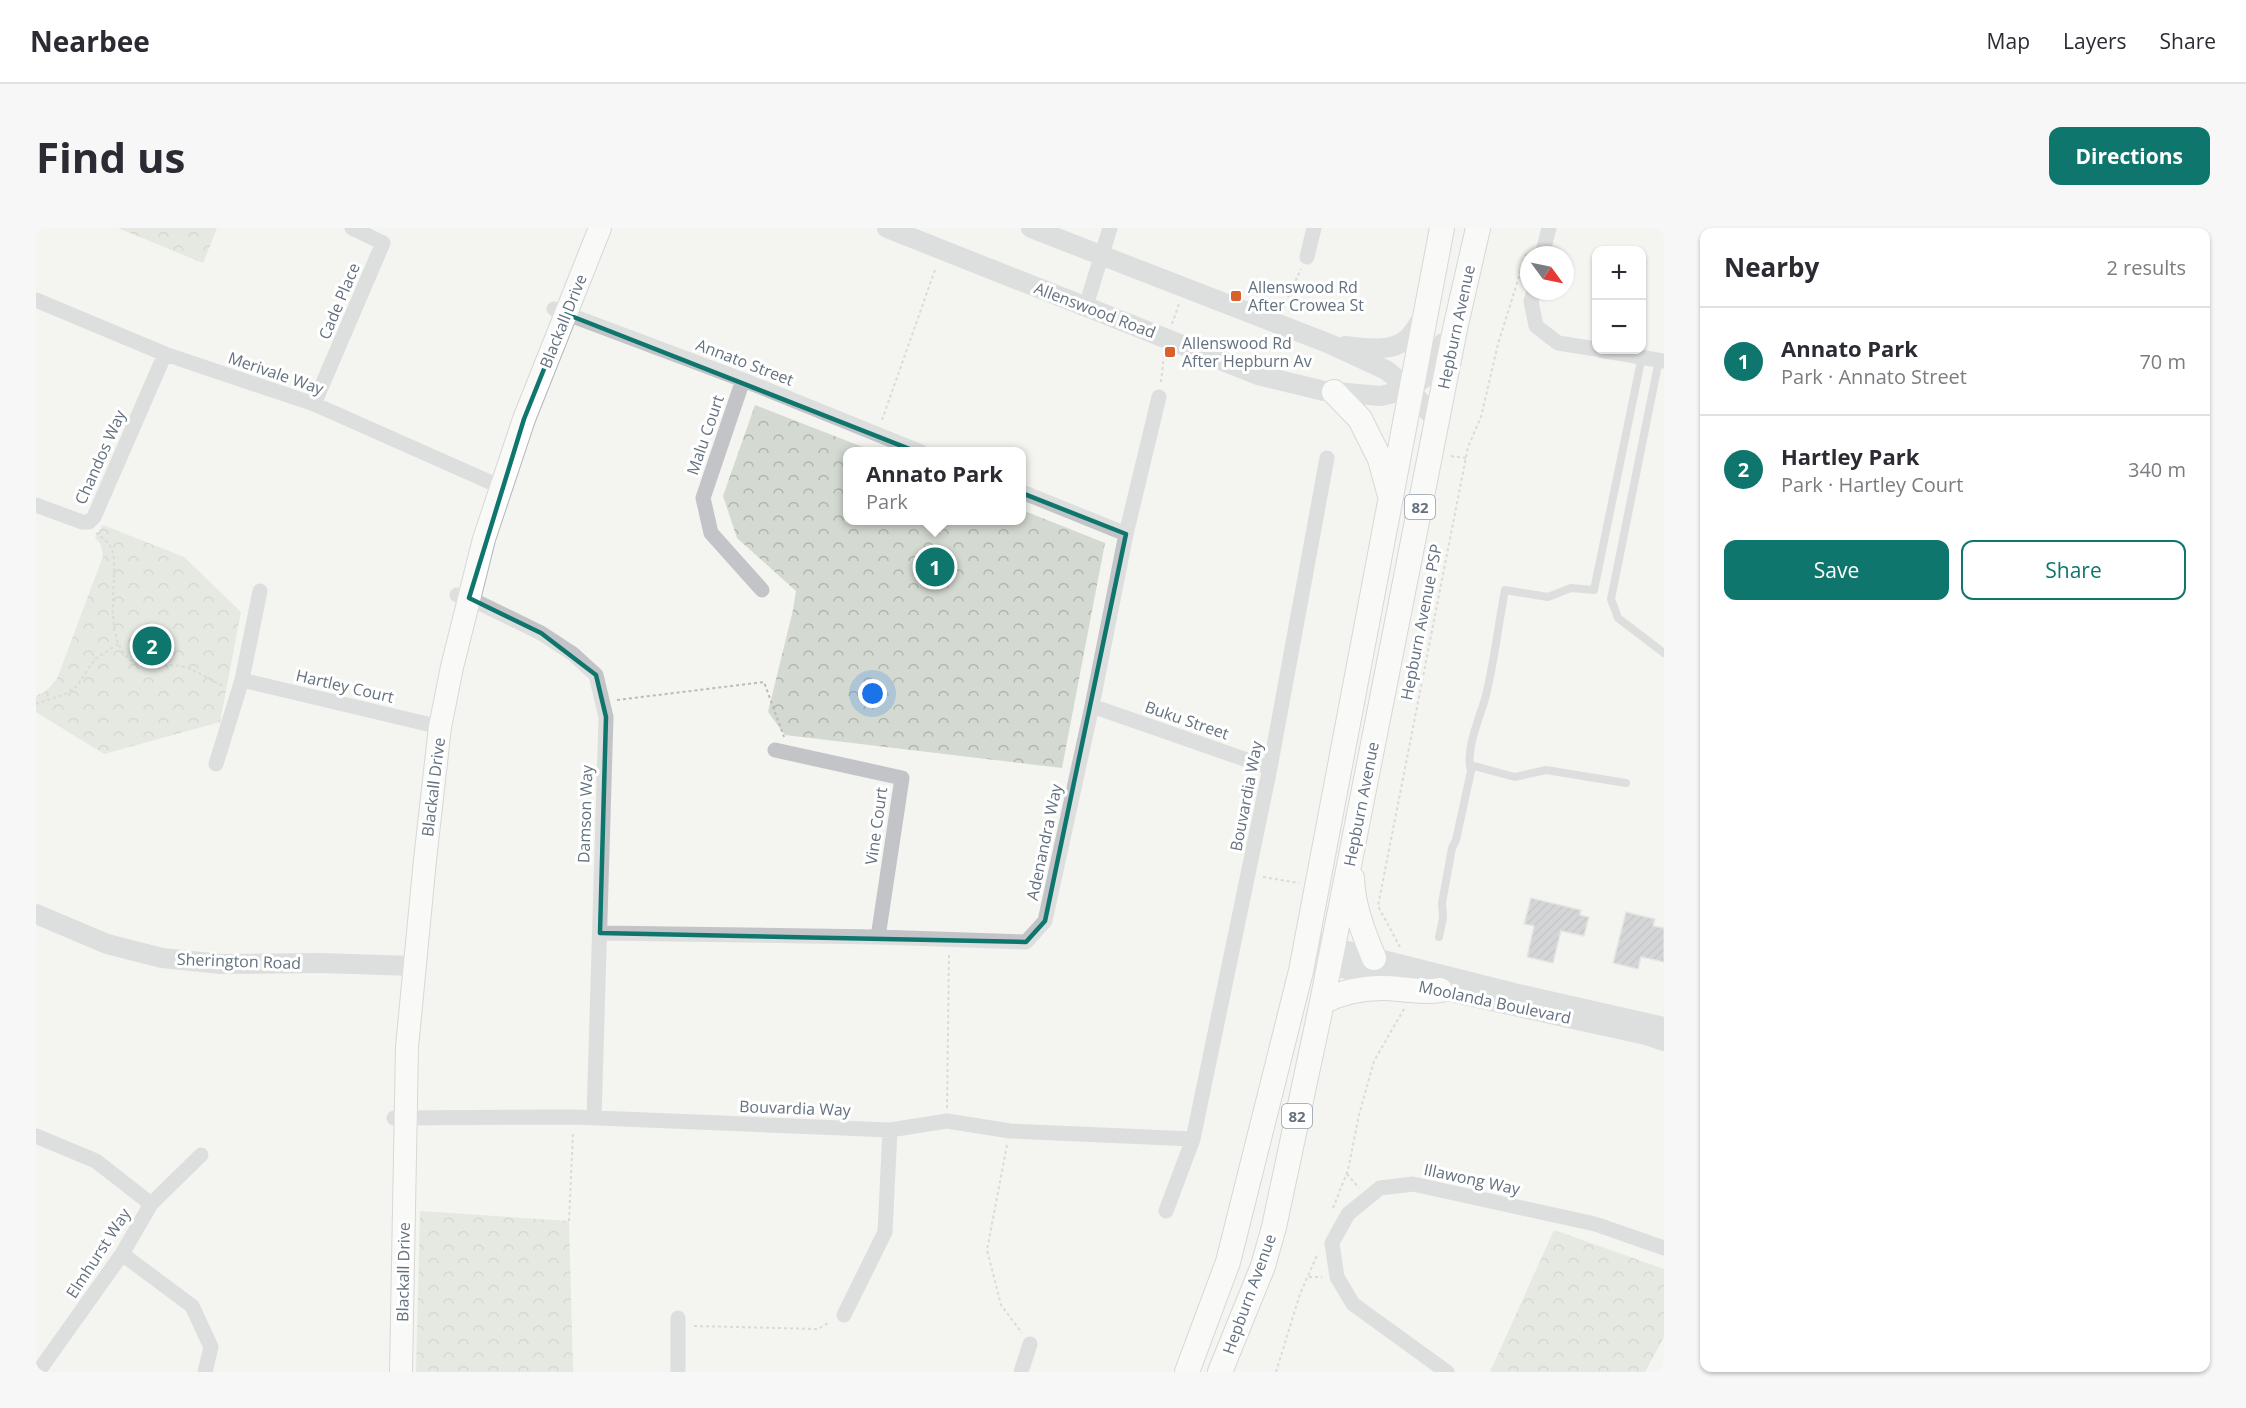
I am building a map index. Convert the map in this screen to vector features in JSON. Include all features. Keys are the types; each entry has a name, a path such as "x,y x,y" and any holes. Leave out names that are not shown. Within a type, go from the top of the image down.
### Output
{"main road":[{"name":"Blackall Drive","path":"388,1372 400,1118 407,1047 408,973 434,725 463,596 496,485 524,419 587,228"},
{"name":"Blackall Drive","path":"560,311 600,228"},
{"name":"Hepburn Avenue","path":"1187,1372 1225,1272 1241,1218 1301,971 1442,228"},
{"name":"Hepburn Avenue","path":"1220,1372 1263,1266 1274,1227 1322,1002 1476,228"},
{"path":"1334,392 1360,419 1380,459 1390,497"},
{"path":"1351,854 1352,892 1363,931 1374,958"},
{"path":"1322,1002 1339,993 1366,989 1398,989 1425,993 1440,990"},
{"name":"Blackall Drive","path":"400,1118 401,1372"}],"street":[{"name":"Cade Place","path":"314,404 383,243 352,228"},
{"name":"Allenswood Road","path":"887,228 1257,375 1334,392 1381,396 1410,389 1434,370 1440,358 1461,256 1476,228"},
{"path":"1031,228 1330,344 1386,370 1410,389 1437,422"},
{"path":"1086,306 1110,228"},
{"path":"1307,257 1314,228"},
{"path":"1538,246 1549,228"},
{"name":"Merivale Way","path":"36,300 165,354 314,404 496,485"},
{"path":"1532,300 1536,326 1558,343 1592,348"},
{"name":"Annato Street","path":"560,311 743,380 909,447"},
{"path":"1330,344 1389,348 1406,340 1425,314"},
{"name":"Chandos Way","path":"36,505 82,522 89,522 94,517 165,354"},
{"path":"1629,354 1661,360"},
{"name":"Malu Court","path":"743,380 703,498 711,533 762,590"},
{"name":"Adenandra Way","path":"600,933 878,937 1026,942 1046,921 1126,534 1159,397"},
{"name":"Bouvardia Way","path":"1166,1211 1193,1139 1270,768 1327,459"},
{"path":"1026,494 1126,534"},
{"path":"216,764 240,685 260,591"},
{"name":"Damson Way","path":"463,596 541,633 573,654 596,675 603,702 606,717 594,1118"},
{"name":"Hartley Court","path":"240,685 434,725"},
{"name":"Buku Street","path":"1092,706 1270,768"},
{"name":"Vine Court","path":"782,751 902,778 878,937"},
{"name":"Sherington Road","path":"36,914 107,944 162,958 221,964 320,963 408,973"},
{"name":"Sherington Road","path":"36,928 102,954 153,970 225,977 408,973"},
{"name":"Moolanda Boulevard","path":"1309,934 1337,968 1646,1035 1664,1041"},
{"name":"Moolanda Boulevard","path":"1301,971 1344,950 1664,1027"},
{"name":"Bouvardia Way","path":"400,1118 573,1117 890,1130 947,1121 1010,1131 1193,1139"},
{"path":"844,1315 885,1232 890,1130"},
{"name":"Elmhurst Way","path":"36,1136 96,1161 151,1204 122,1254 38,1372"},
{"path":"151,1204 201,1155"},
{"name":"Illawong Way","path":"1447,1372 1353,1304 1336,1277 1332,1243 1348,1214 1366,1197 1380,1188 1413,1184 1595,1224 1664,1248"},
{"path":"122,1254 192,1306 211,1347 205,1372"},
{"path":"678,1322 678,1372"},
{"path":"1021,1372 1030,1344"}],"lane":[{"path":"1439,937 1452,848 1456,840 1471,771 1476,727 1485,699 1505,590 1548,597 1571,588 1594,590 1642,356"},
{"path":"1661,360 1611,599 1618,618 1664,653"},
{"path":"1470,765 1515,777 1546,770 1626,783"}],"path":[{"path":"878,434 942,250"},
{"path":"1282,310 1307,257"},
{"name":"Hepburn Avenue PSP","path":"1402,951 1378,906 1468,447 1481,417 1498,344 1520,289"},
{"path":"82,522 102,537 112,549 114,627 118,644 129,659 138,666 151,668 168,665 183,666 198,670 226,687 240,685"},
{"path":"36,704 65,694 77,686 95,659 118,644"},
{"path":"603,702 764,682 782,751"},
{"path":"947,1121 950,940"},
{"path":"1329,1218 1347,1174 1374,1060 1404,1012 1404,1004"},
{"path":"569,1221 573,1117"},
{"path":"1010,1131 987,1250 1001,1305 1030,1344"},
{"path":"1347,1174 1366,1197"},
{"path":"1276,1372 1300,1294 1320,1247"},
{"path":"678,1322 818,1329 844,1315"}],"highlighted area":[{"path":"566,314 1126,534 1045,921 1026,942 600,933 606,717 596,675 541,633 469,598 524,419"}],"green space":[{"path":"118,228 217,228 203,263"},
{"path":"755,405 863,447 843,447 843,525 1026,525 1026,512 1105,543 1062,768 785,735 768,712 796,591 737,538 723,496"},
{"path":"103,525 184,557 241,612 220,722 104,754 36,712 36,696 46,691 57,679 103,556 101,545 95,537"},
{"path":"420,1211 569,1221 573,1372 416,1372"},
{"path":"1554,1230 1664,1269 1664,1337 1645,1372 1490,1372"}],"building":[{"path":"1531,898 1581,910 1580,915 1589,917 1584,936 1561,931 1553,963 1527,957 1534,926 1524,924"},
{"path":"1626,912 1655,919 1653,926 1664,928 1664,962 1641,957 1638,969 1613,963"}],"place":[{"name":"Allenswood Rd After Crowea St","path":"1236,296"},
{"name":"Allenswood Rd After Hepburn Av","path":"1170,352"},
{"name":"Annato Park","path":"935,567"},
{"name":"Hartley Park","path":"152,646"}]}
